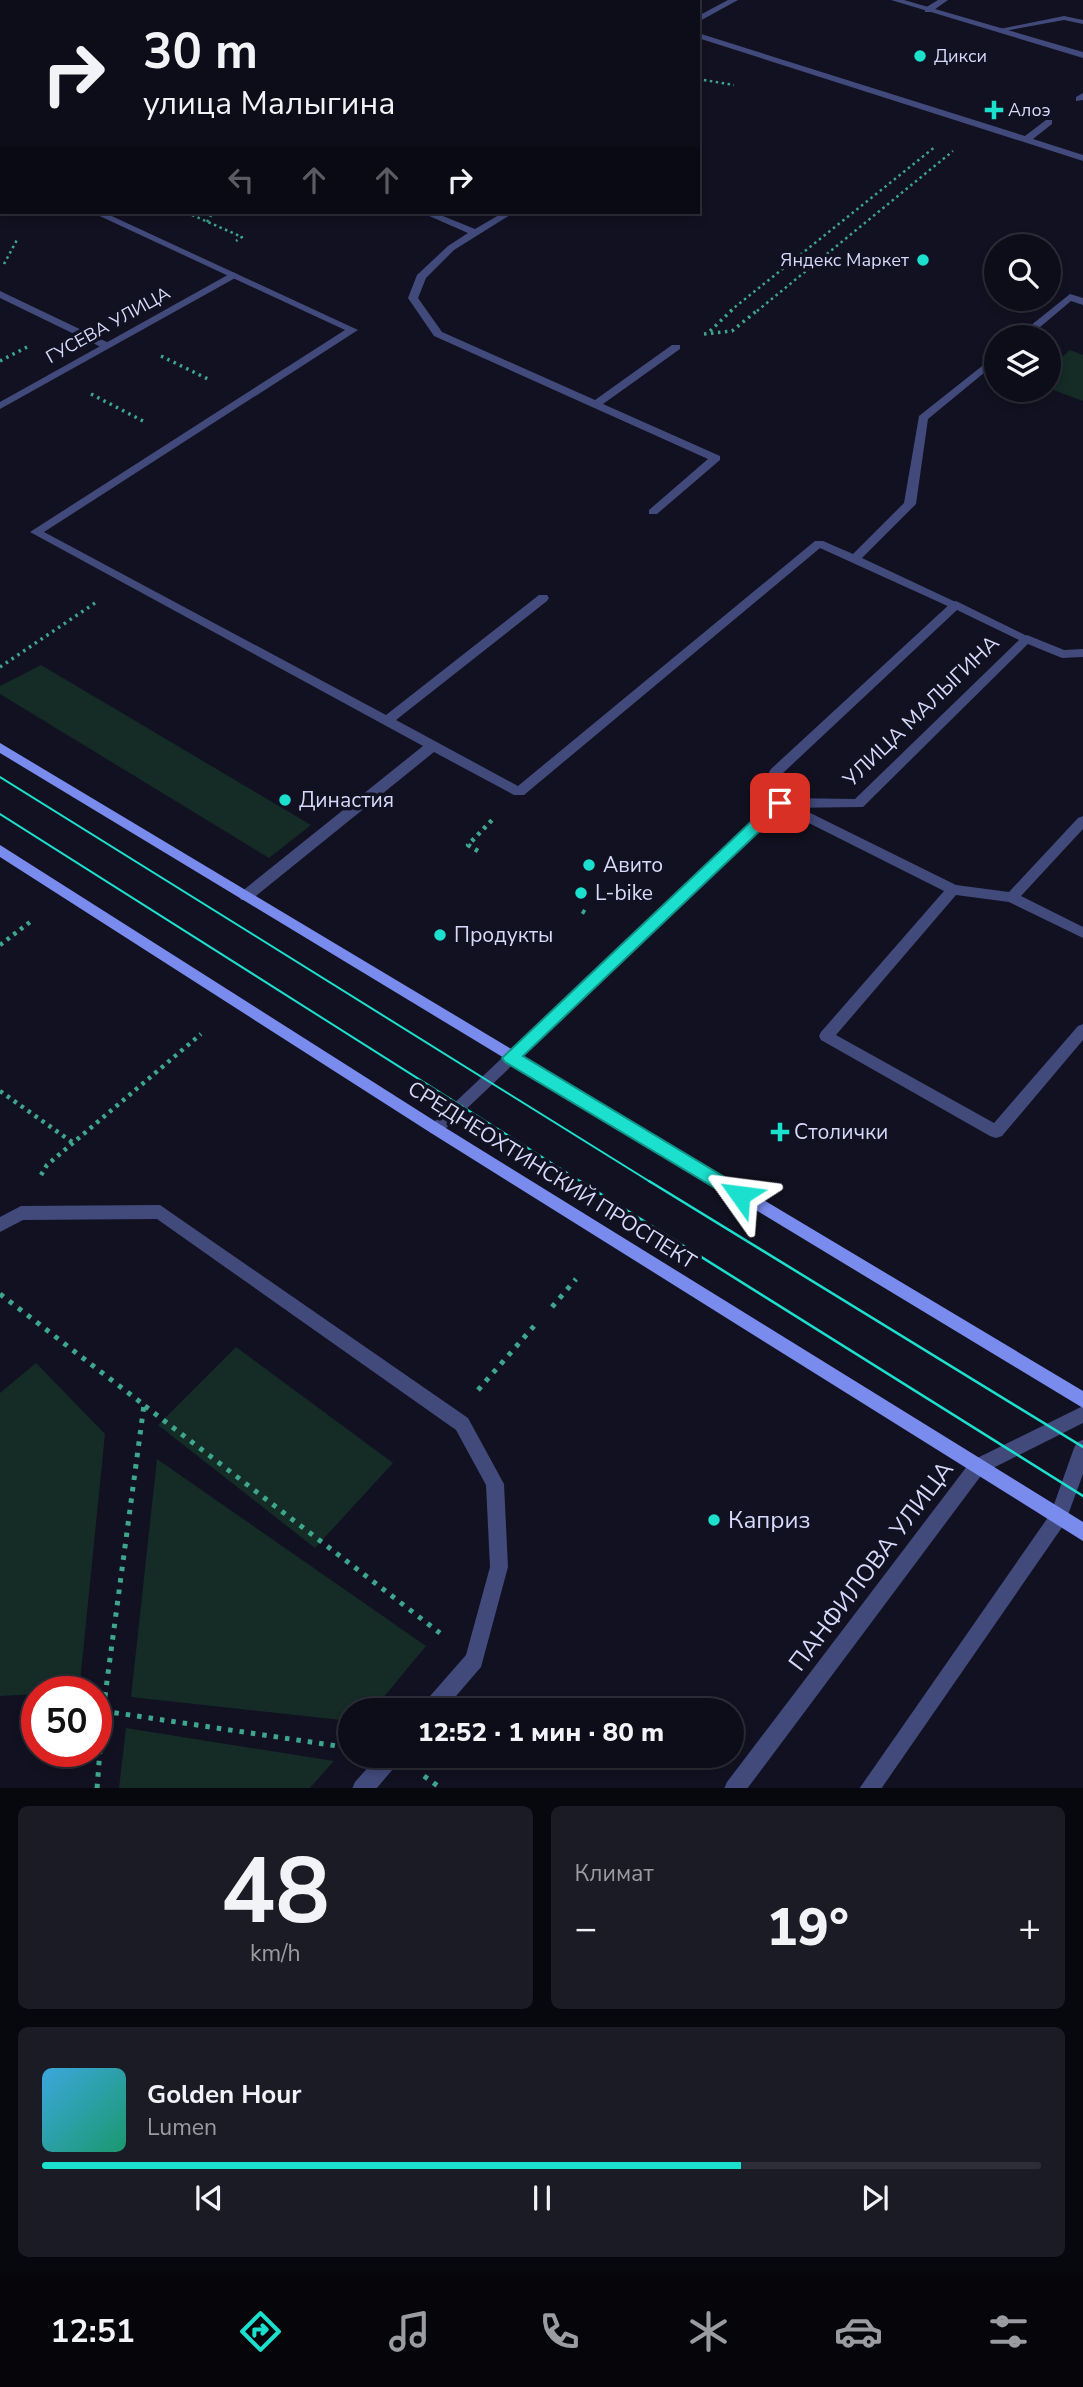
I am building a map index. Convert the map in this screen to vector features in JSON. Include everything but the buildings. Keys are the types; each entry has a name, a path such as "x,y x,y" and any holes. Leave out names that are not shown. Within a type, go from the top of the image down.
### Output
{"main road":[{"path":"0,747 511,1058 1083,1400"},
{"name":"СРЕДНЕОХТИНСКИЙ ПРОСПЕКТ","path":"0,850 436,1129 1083,1532"}],"street":[{"path":"700,19 734,0"},
{"path":"895,0 1083,55"},
{"path":"928,10 944,0"},
{"path":"999,30 1064,18 1083,22"},
{"path":"700,37 1083,158"},
{"path":"1026,140 1049,122"},
{"path":"100,214 353,330 36,532 519,792"},
{"path":"430,214 476,233"},
{"path":"507,214 451,248 421,277 414,298 438,334 716,458 653,512"},
{"name":"ГУСЕВА УЛИЦА","path":"0,405 233,275"},
{"path":"0,294 107,346"},
{"path":"1036,325 1070,297 1083,302"},
{"path":"596,404 676,347"},
{"path":"855,559 910,504 923,418 984,368"},
{"name":"УЛИЦА МАЛЫГИНА","path":"519,792 819,543 1027,639 858,804 780,803"},
{"path":"387,721 542,598"},
{"path":"780,803 776,772 956,606"},
{"path":"1027,639 1062,654 1083,653"},
{"path":"246,897 432,746"},
{"path":"780,803 953,890 1012,897 1083,933"},
{"path":"436,1129 780,803"},
{"path":"1012,897 1083,821"},
{"path":"953,890 826,1036 996,1132 1083,1030"},
{"path":"0,1225 21,1213 160,1212 462,1424 495,1485 499,1567 474,1660 441,1698"},
{"name":"ПАНФИЛОВА УЛИЦА","path":"734,1788 977,1467 1083,1414"},
{"path":"869,1788 1059,1517 1083,1448"},
{"path":"362,1788 381,1768"}],"path":[{"path":"453,0 460,0"},
{"path":"709,331 715,323 967,121"},
{"path":"676,347 709,331 732,331 984,126"},
{"path":"207,222 212,214"},
{"path":"0,273 23,228"},
{"path":"159,355 220,385"},
{"path":"80,389 153,426"},
{"path":"0,667 128,582"},
{"path":"478,851 468,845 519,792"},
{"path":"582,911 589,915"},
{"path":"0,946 30,922"},
{"path":"21,1213 47,1165 201,1034"},
{"path":"0,1091 72,1142"},
{"path":"552,1307 576,1279"},
{"path":"0,1294 474,1660"},
{"path":"454,1418 535,1325"},
{"path":"108,1676 144,1405"},
{"path":"112,1712 338,1746"},
{"path":"97,1788 99,1767"}],"green space":[{"path":"1070,350 1083,355 1083,401 1061,393 1061,358"},
{"path":"41,665 311,825 269,858 0,694 0,686"},
{"path":"236,1347 393,1463 315,1548 158,1425"},
{"path":"36,1363 105,1434 81,1676 21,1676 21,1695 0,1696 0,1393"},
{"path":"157,1459 426,1646 383,1698 338,1698 338,1720 131,1697"},
{"path":"126,1728 334,1761 310,1788 119,1788"}],"tram line":[{"path":"0,777 652,1183"},
{"path":"0,814 583,1183"},
{"path":"580,1181 1083,1496"},
{"path":"649,1181 1083,1447"}],"place":[{"name":"Дикси","path":"920,56"},
{"name":"Алоэ","path":"994,110"},
{"name":"Яндекс Маркет","path":"923,260"},
{"name":"Династия","path":"285,800"},
{"name":"Авито","path":"589,865"},
{"name":"L-bike","path":"581,893"},
{"name":"Продукты","path":"440,935"},
{"name":"Столички","path":"780,1132"},
{"name":"Каприз","path":"714,1520"}],"route":[{"path":"740,1195 511,1058 780,803"}]}
